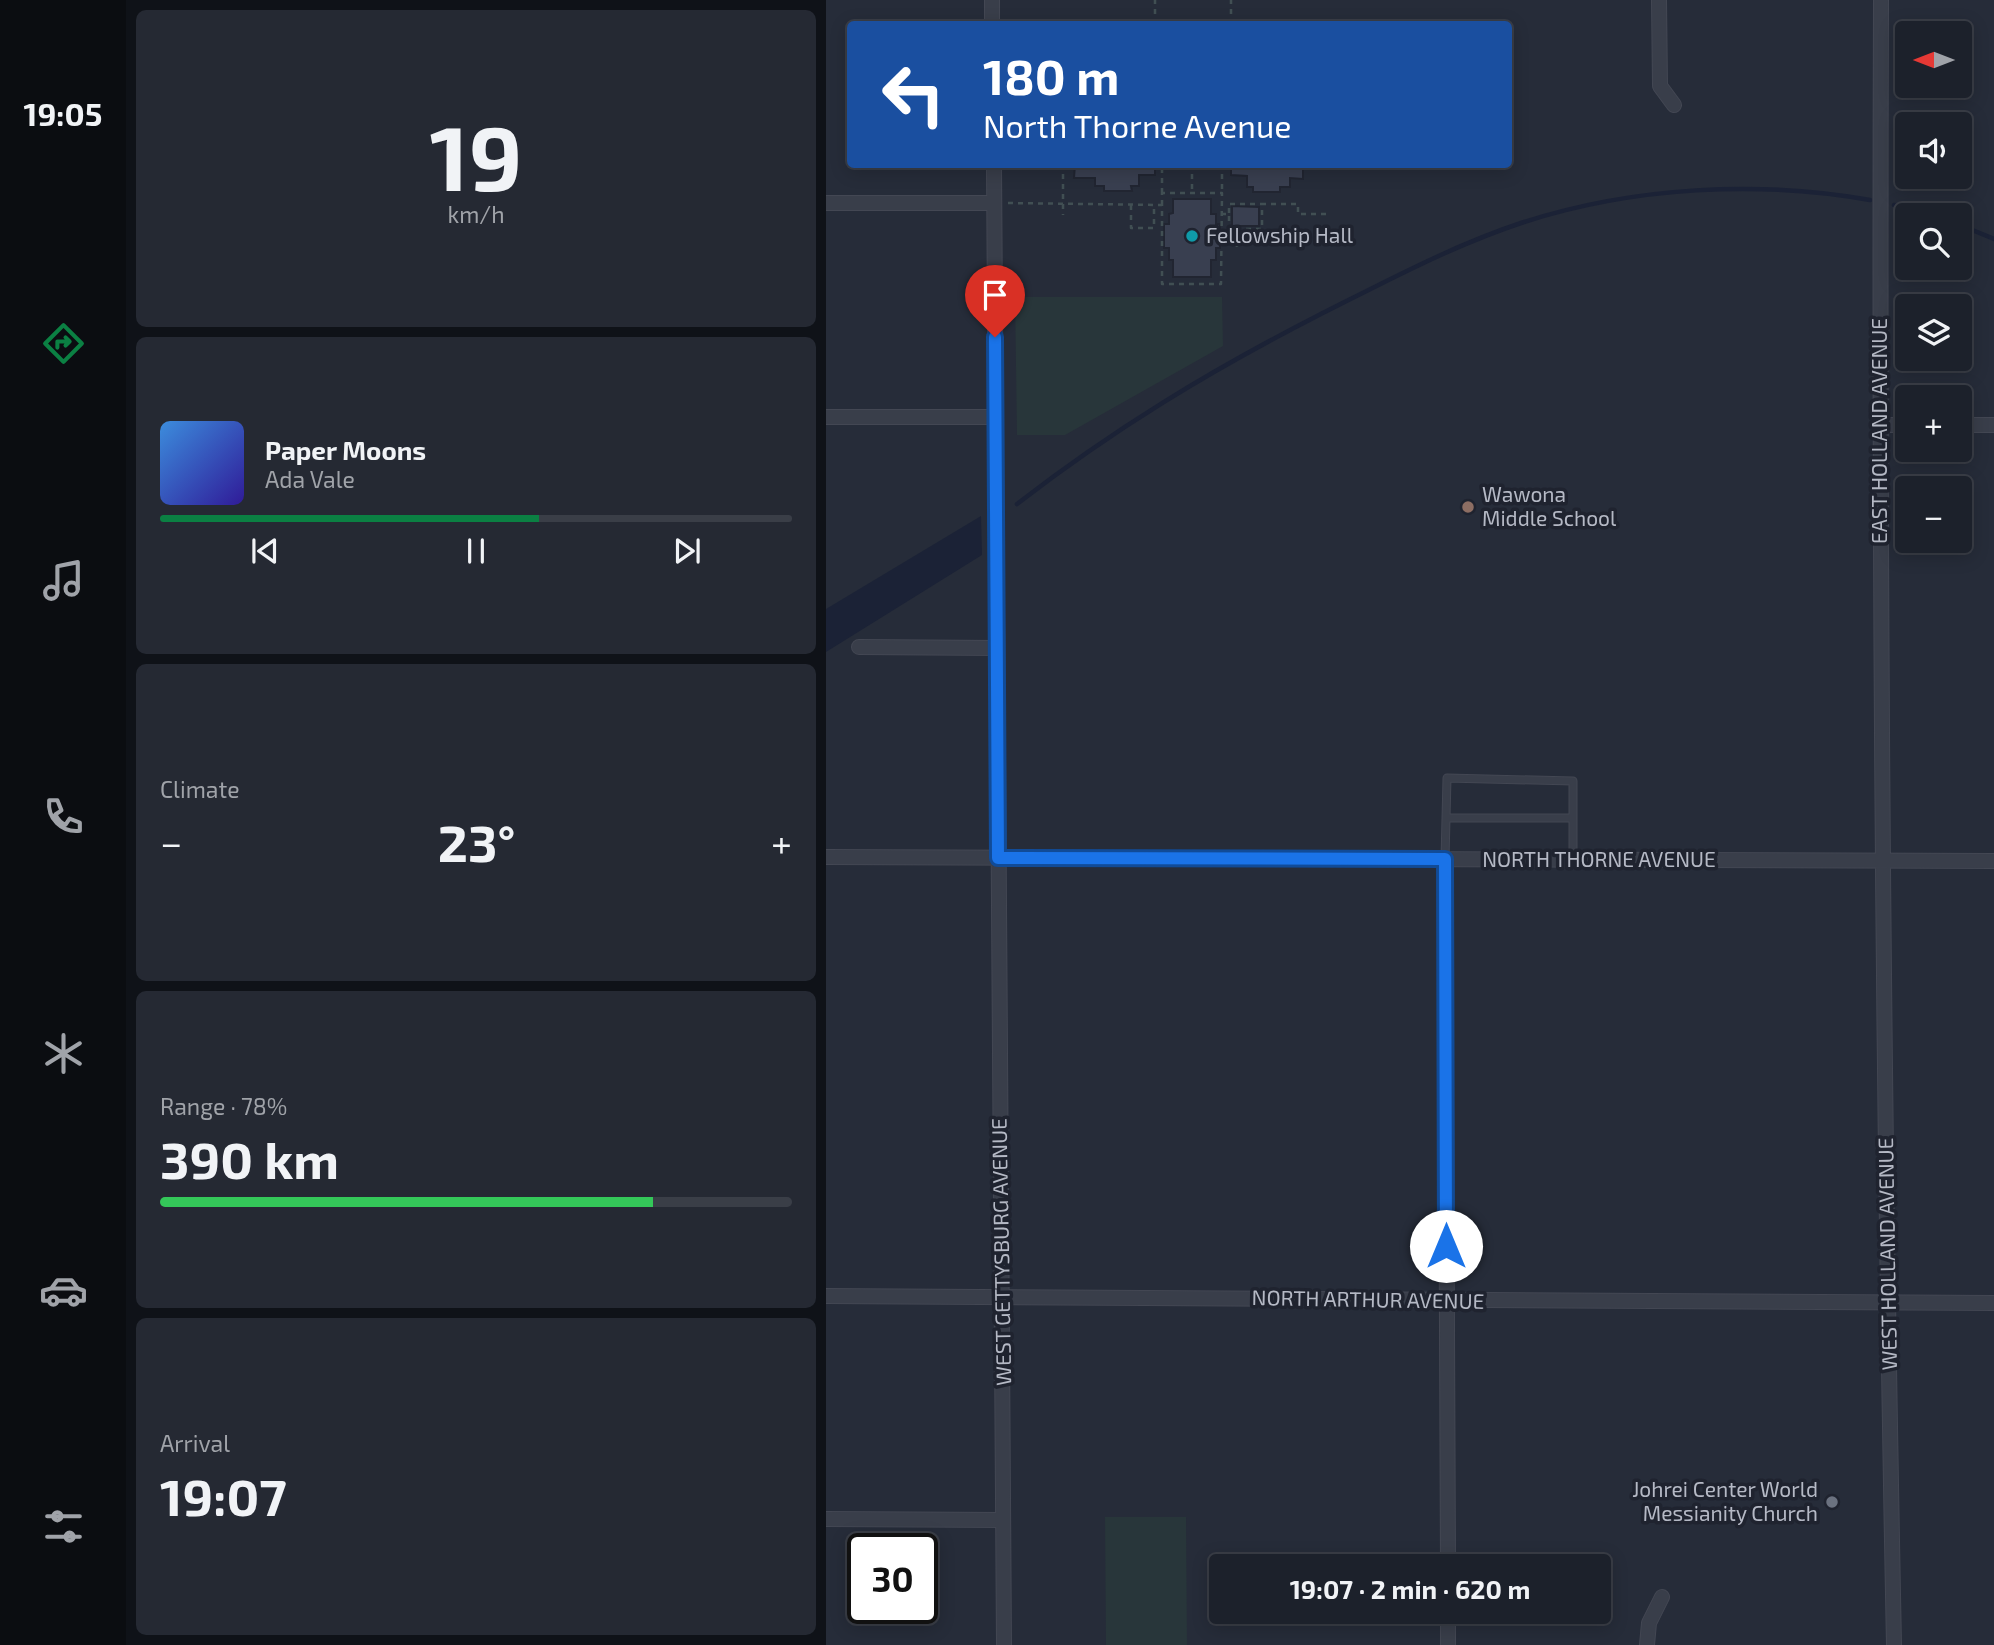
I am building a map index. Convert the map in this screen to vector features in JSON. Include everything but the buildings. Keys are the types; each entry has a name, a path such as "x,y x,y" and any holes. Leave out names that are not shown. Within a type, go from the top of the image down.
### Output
{"street":[{"path":"992,0 992,21"},
{"path":"1659,0 1660,86 1674,105"},
{"name":"EAST HOLLAND AVENUE","path":"1881,0 1880,425 1884,862"},
{"name":"WEST GETTYSBURG AVENUE","path":"993,168 1004,1645"},
{"path":"826,203 994,203"},
{"path":"826,416 996,417"},
{"path":"1880,425 1895,425"},
{"path":"1972,425 1994,425"},
{"path":"859,647 997,648"},
{"name":"NORTH THORNE AVENUE","path":"826,857 1994,861"},
{"path":"1445,859 1448,1554"},
{"name":"WEST HOLLAND AVENUE","path":"1884,862 1887,1305 1894,1645"},
{"name":"NORTH ARTHUR AVENUE","path":"826,1296 1887,1305 1994,1303"},
{"path":"826,1519 1003,1520"},
{"path":"1647,1645 1649,1623 1662,1597"},
{"path":"1448,1624 1448,1645"}],"lane":[{"path":"1445,859 1447,778 1573,781 1573,860"},
{"path":"1446,818 1573,818"}],"path":[{"path":"1155,21 1156,0"},
{"path":"1231,0 1231,21"},
{"path":"1063,168 1063,215"},
{"path":"1162,168 1162,284 1221,284 1222,168"},
{"path":"1192,168 1192,192"},
{"path":"1162,192 1222,192"},
{"path":"994,203 1162,205"},
{"path":"1262,204 1262,229 1229,229 1229,204 1262,204 1297,204 1297,214 1331,214"},
{"path":"1131,205 1131,228 1154,228 1154,205"},
{"path":"1221,214 1229,214"},
{"path":"1237,229 1237,247"}],"shaded area":[{"path":"1015,297 1222,297 1223,346 1065,435 1017,435"},
{"path":"1105,1517 1186,1517 1187,1645 1106,1645"}],"water":[{"path":"981,516 982,555 826,652 826,609"}],"waterway":[{"path":"1017,504 1126,426 1238,358 1444,253 1524,222 1608,201 1696,190 1784,190 1870,200"},
{"path":"1972,230 1994,239"}],"place":[{"name":"Fellowship Hall","path":"1192,236"},
{"name":"Wawona Middle School","path":"1468,507"},
{"name":"Johrei Center World Messianity Church","path":"1832,1502"}],"route":[{"path":"995,337 998,858 1445,859 1446,1246"}]}
